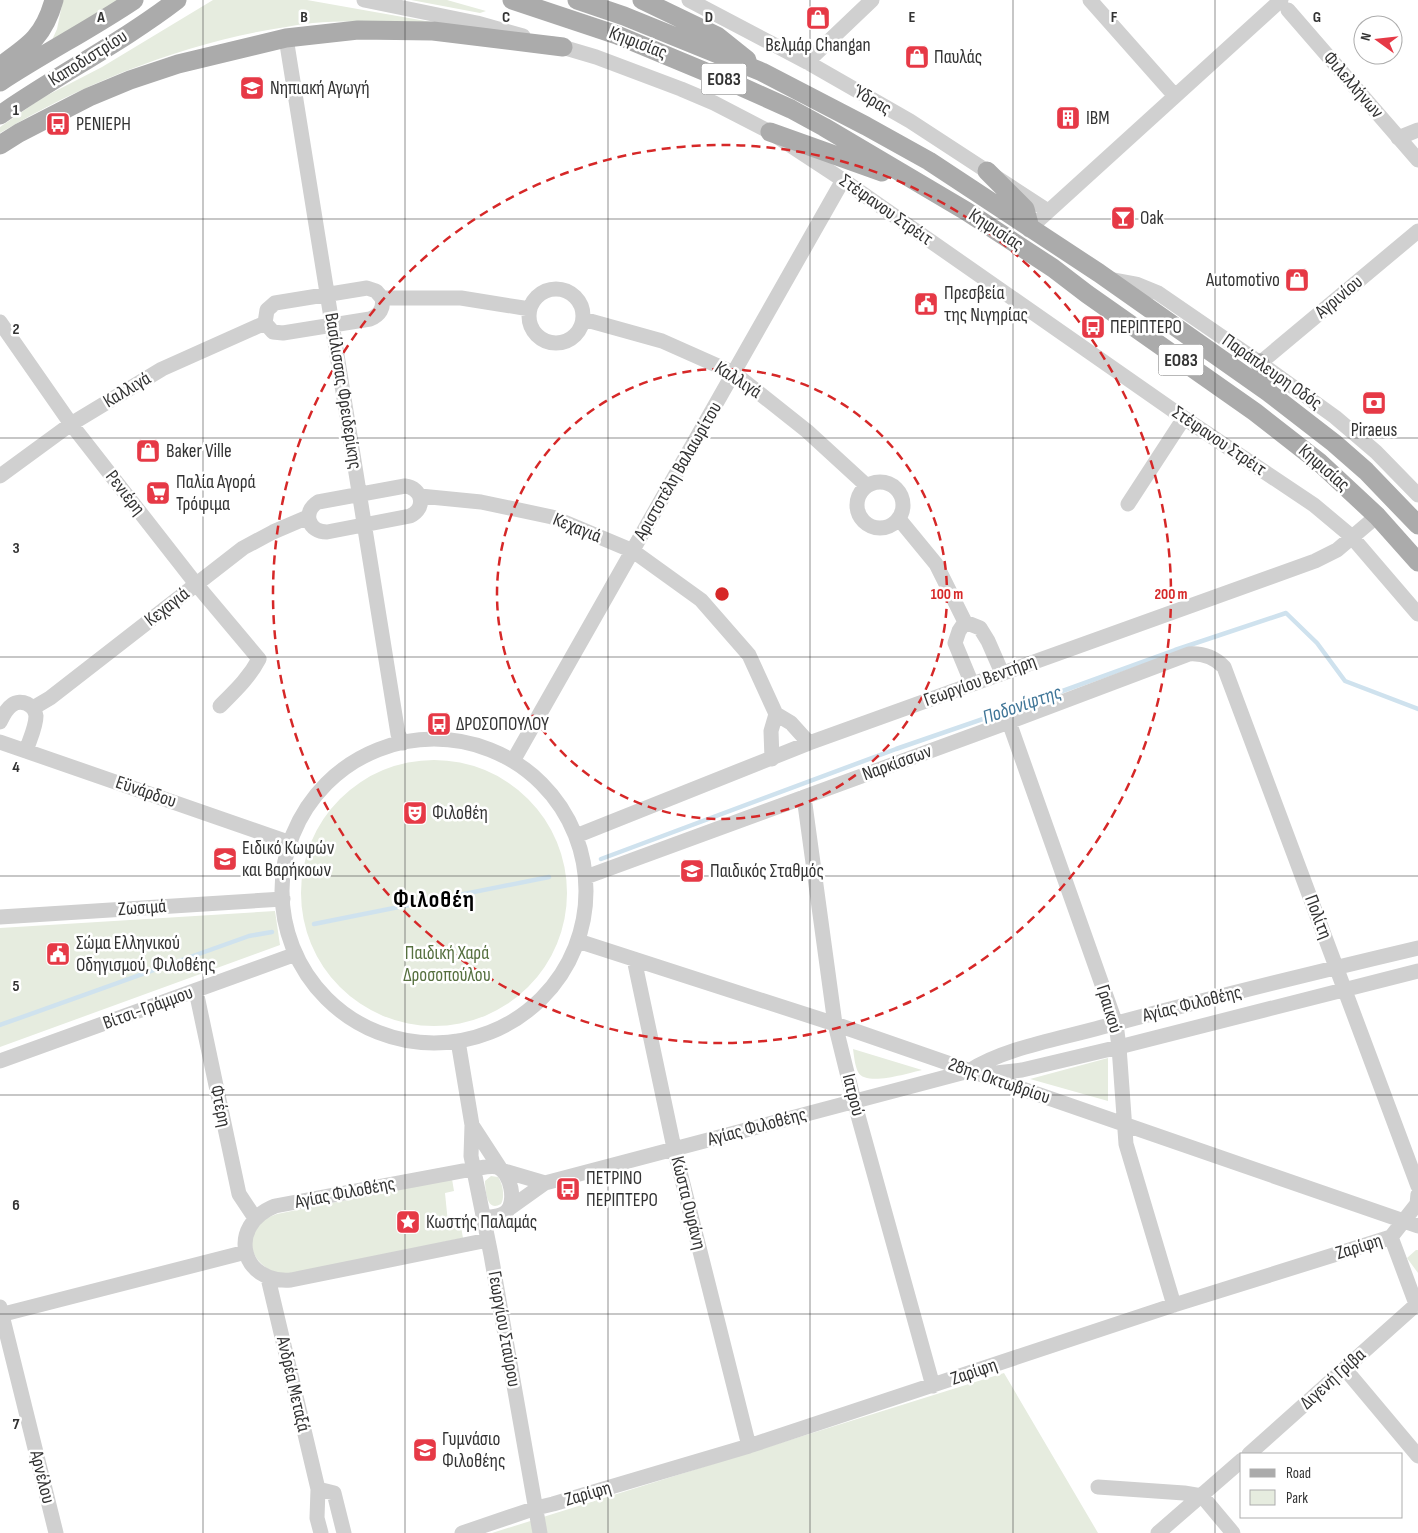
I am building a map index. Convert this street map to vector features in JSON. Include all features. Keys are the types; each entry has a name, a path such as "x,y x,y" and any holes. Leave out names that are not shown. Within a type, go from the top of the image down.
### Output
{"main road":[{"path":"0,66 35,39 45,26 54,0"},
{"name":"Καποδιστρίου","path":"0,82 134,0"},
{"name":"Κηφισίας","path":"512,0 617,34 742,87 816,123 966,210 1044,262 1255,412 1319,462 1377,516 1418,562"},
{"name":"Κηφισίας","path":"577,0 624,16 762,72 929,161 1108,279 1268,392 1334,443 1366,471 1418,525"},
{"path":"642,0 717,36 762,72"},
{"name":"Καποδιστρίου","path":"0,115 54,78 100,52 176,1"},
{"path":"0,145 89,97 130,80 178,64 286,38 358,30 433,31 563,47"},
{"path":"770,132 923,186"},
{"path":"987,171 1025,209 1030,228"},
{"path":"1260,362 1268,392"}],"street":[{"name":"Στέφανου Στρέιτ","path":"364,0 477,23 563,47 681,89 714,103 770,132 843,180 1184,418 1314,505 1352,536 1418,614"},
{"path":"807,62 872,0"},
{"path":"1090,0 1174,96"},
{"name":"Ύδρας","path":"699,2 910,121 1048,211"},
{"path":"1030,228 1174,96 1281,3"},
{"name":"Φιλελλήνων","path":"1281,3 1418,160"},
{"name":"Βασίλισσας Φρειδερίκης","path":"286,38 398,734 403,742"},
{"path":"1398,138 1418,130"},
{"name":"Αριστοτέλη Βαλαωρίτου","path":"513,761 843,180"},
{"name":"Αγρινίου","path":"1260,362 1418,231"},
{"name":"Παράπλευρη Οδός","path":"1108,279 1136,284 1158,293 1260,362 1335,417 1376,452 1418,495"},
{"path":"366,288 376,291 382,298 382,308 375,317 278,334 265,323 267,310 275,304 366,288"},
{"path":"554,289 564,290 578,300 583,319 575,335 567,340 556,343 546,341 537,336 529,318 530,309 535,299 542,293 554,289"},
{"path":"382,298 460,298 530,309"},
{"name":"Καλλιγά","path":"583,319 662,341 734,373 807,431 868,486"},
{"name":"Ρενιέρη","path":"0,322 71,424 196,584 259,659 242,684 220,706"},
{"name":"Καλλιγά","path":"0,476 71,424 162,368 265,323"},
{"path":"1128,504 1184,418"},
{"path":"883,482 896,488 901,494 904,504 903,512 894,524 878,529 869,526 863,520 857,509 858,500 862,491 868,486 883,482"},
{"name":"Κεχαγιά","path":"33,708 50,698 243,548 273,532 308,517 311,508 318,502 405,486 414,488 420,496 481,502 552,517 632,551 701,600 749,656 776,714 791,723 809,743"},
{"path":"308,517 312,527 322,532 414,515 420,507 420,496"},
{"name":"Γεωργίου Βεντήρη","path":"576,836 809,743 1315,561 1337,550 1377,516"},
{"path":"899,519 936,564 965,622 980,628 1002,673"},
{"path":"965,622 959,631 955,643 972,684"},
{"name":"Ναρκίσσων","path":"586,877 1189,654 1197,653 1208,656"},
{"name":"Πολίτη","path":"1208,656 1218,660 1224,667 1418,1186"},
{"path":"0,722 8,709 15,703 24,703 33,708 36,717 26,751"},
{"path":"772,759 772,731 776,714"},
{"name":"Γραικού","path":"1009,722 1116,1024 1126,1144 1174,1305"},
{"path":"431,739 454,740 476,745 513,761 536,778 552,794 576,836 582,855 586,877 586,900 583,922 578,941 558,979 546,994 516,1020 481,1036 458,1041 423,1043 404,1040 367,1028 350,1018 320,992 308,977 296,954 286,923 283,884 286,861 291,842 301,818 329,782 346,767 366,756 403,742 431,739"},
{"name":"Εϋνάρδου","path":"0,742 291,842"},
{"name":"Ιατρού","path":"804,797 835,1024 854,1101 933,1386"},
{"name":"Ζωσιμά","path":"0,917 283,899"},
{"name":"28ης Οκτωβρίου","path":"578,941 835,1024 1411,1224"},
{"name":"Αγίας Φιλοθέης","path":"969,1071 980,1063 1000,1055 1337,967 1418,948"},
{"name":"Βίτσι-Γράμμου","path":"0,1061 296,954"},
{"name":"Κώστα Ουράνη","path":"634,959 674,1148 749,1446"},
{"name":"Αγίας Φιλοθέης","path":"508,1210 545,1182 674,1148 969,1071 996,1073 1022,1070 1418,971"},
{"name":"Φτέρη","path":"196,991 239,1194 255,1218"},
{"name":"Γεωργίου Σταύρου","path":"458,1041 472,1125 471,1156 488,1240 540,1533"},
{"name":"Γεωργίου Σταύρου","path":"472,1125 508,1180 512,1197 508,1210"},
{"name":"Αγίας Φιλοθέης","path":"255,1218 275,1206 494,1166 545,1182"},
{"path":"1411,1224 1418,1194"},
{"path":"255,1218 248,1228 245,1240 246,1252 250,1263 258,1272 268,1278 280,1281 488,1240 508,1210"},
{"path":"483,1218 501,1215 508,1210"},
{"name":"Ζαρίφη","path":"462,1533 536,1508 749,1446 1174,1305 1391,1237 1411,1224"},
{"path":"1391,1237 1417,1304"},
{"path":"1,1312 246,1252"},
{"name":"Ανδρέα Μεταξά","path":"268,1278 318,1489 317,1518 321,1533"},
{"name":"Διγενή Γρίβα","path":"1249,1453 1417,1304"},
{"name":"Αρνέλου","path":"1,1312 56,1533"},
{"path":"1345,1369 1418,1456"},
{"path":"1158,1533 1240,1462"},
{"path":"1098,1488 1184,1493 1202,1496 1233,1533"},
{"path":"318,1489 334,1493 344,1533"}],"green space":[{"path":"63,0 125,0 52,40 57,29"},
{"path":"213,0 307,0 465,28 389,22 332,22 313,23 257,32 157,59 92,85 0,133 0,127 42,98 102,67"},
{"path":"411,0 447,0 486,11 480,13"},
{"name":"Παιδική Χαρά Δροσοπούλου","path":"434,760 460,763 485,770 508,783 528,799 544,819 557,842 564,867 567,893 564,919 557,944 544,967 528,987 508,1003 485,1016 460,1023 434,1026 408,1023 383,1016 360,1003 340,987 324,967 311,944 304,919 301,893 304,867 311,842 324,819 340,799 360,783 383,770 408,763"},
{"path":"275,911 280,945 0,1047 0,928"},
{"path":"853,1049 922,1070 878,1079 862,1076 857,1070"},
{"path":"1108,1058 1108,1101 1030,1079"},
{"path":"491,1176 498,1177 503,1190 501,1204 496,1206 490,1204 486,1192 485,1181"},
{"path":"452,1179 454,1191 445,1193 448,1223 460,1221 463,1238 283,1275 262,1265 254,1252 252,1245 256,1230 264,1220 277,1214"},
{"path":"1418,1250 1418,1273 1407,1258"},
{"path":"1004,1373 1098,1533 492,1533"}],"waterway":[{"name":"Ποδονίφτης","path":"601,859 896,749 1175,650 1286,613 1317,643 1345,681 1418,709"},
{"name":"Ποδονίφτης","path":"314,924 549,877"},
{"name":"Ποδονίφτης","path":"0,1025 249,936 272,932"}],"place":[{"name":"Βελμάρ Changan","path":"818,18"},
{"name":"Παυλάς","path":"917,57"},
{"name":"Νηπιακή Αγωγή","path":"252,88"},
{"name":"IBM","path":"1068,118"},
{"name":"ΡΕΝΙΕΡΗ","path":"58,124"},
{"name":"Oak","path":"1123,218"},
{"name":"Automotivo","path":"1297,280"},
{"name":"Πρεσβεία της Νιγηρίας","path":"926,304"},
{"name":"ΠΕΡΙΠΤΕΡΟ","path":"1093,327"},
{"name":"Piraeus","path":"1374,403"},
{"name":"Baker Ville","path":"148,451"},
{"name":"Παλία Αγορά Τρόφιμα","path":"158,493"},
{"name":"ΔΡΟΣΟΠΟΥΛΟΥ","path":"439,724"},
{"name":"Φιλοθέη","path":"415,813"},
{"name":"Ειδικό Κωφών και Βαρήκοων","path":"225,859"},
{"name":"Παιδικός Σταθμός","path":"692,871"},
{"name":"Σώμα Ελληνικού Οδηγισμού, Φιλοθέης","path":"58,954"},
{"name":"ΠΕΤΡΙΝΟ ΠΕΡΙΠΤΕΡΟ","path":"568,1189"},
{"name":"Κωστής Παλαμάς","path":"408,1222"},
{"name":"Γυμνάσιο Φιλοθέης","path":"425,1450"}],"district":[{"name":"Φιλοθέη","path":"434,899"}]}
